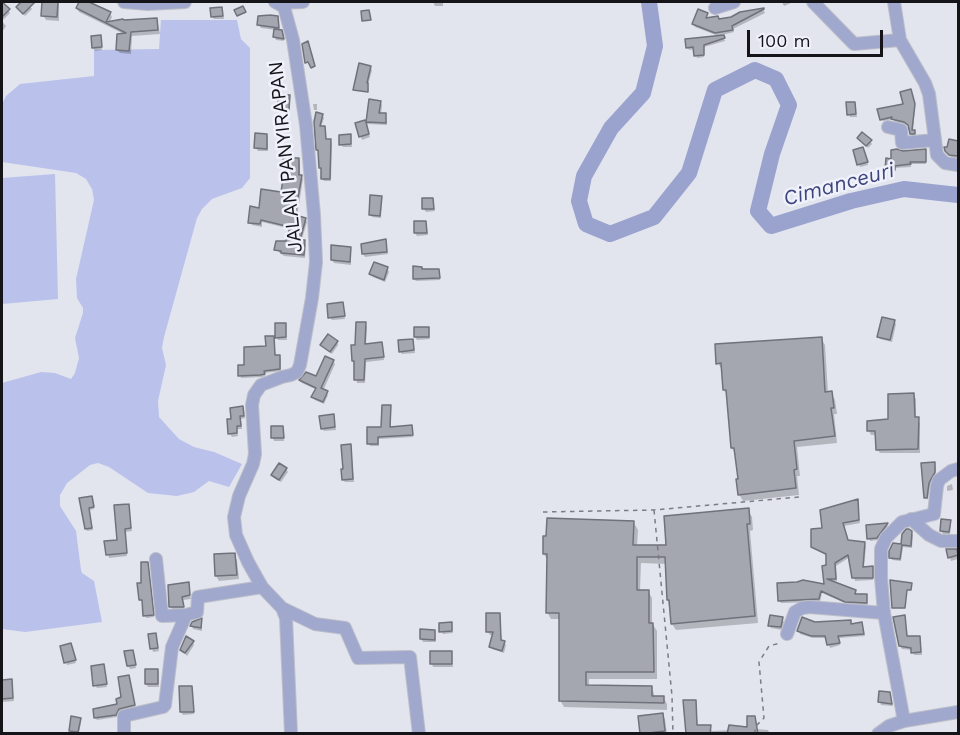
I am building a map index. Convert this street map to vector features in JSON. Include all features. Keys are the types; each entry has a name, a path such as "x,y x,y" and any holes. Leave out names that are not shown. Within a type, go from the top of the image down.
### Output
{"street":[{"path":"124,2 148,4 185,2"},
{"path":"276,2 303,2"},
{"name":"JALAN PANYIRAPAN","path":"276,2 284,7 293,40 306,124 316,262 312,298 297,372 261,385 254,395 252,405 254,464 238,496 234,517 240,544 248,562 262,587 282,608"},
{"path":"715,8 734,2"},
{"path":"813,2 854,44 900,40"},
{"path":"894,2 900,40 927,88 937,155 945,163 958,165"},
{"path":"888,126 902,130 902,142 935,140"},
{"path":"904,721 885,613 881,568 883,542 895,528 911,519 934,514 939,480 958,469"},
{"path":"911,519 929,536 941,541 958,541"},
{"path":"156,559 162,616 197,612 199,596 262,587"},
{"path":"282,608 286,618 289,646 291,734"},
{"path":"282,608 315,624 345,628 358,658 410,657 419,734"},
{"path":"787,634 795,612 802,608 885,613"},
{"path":"124,734 124,716 165,705 172,647 186,615"},
{"path":"878,734 889,726 904,721 958,712"}],"path":[{"path":"543,512 654,510 799,497"},
{"path":"654,510 672,696 673,734"},
{"path":"754,734 755,727 764,718 759,662 769,646 783,643 787,634"}],"shaded area":[{"path":"161,20 237,20 241,39 250,48 250,178 242,188 212,199 197,218 164,337 162,348 166,365 158,401 159,417 179,439 194,447 214,452 242,464 229,487 209,481 194,492 177,496 148,493 109,467 98,463 90,465 67,483 60,495 60,506 76,531 81,570 94,581 102,622 25,632 2,629 2,383 41,372 55,373 71,379 75,373 79,358 75,338 83,313 83,308 77,298 76,279 94,200 92,189 86,179 76,173 2,162 2,104 6,96 20,84 94,76 94,50 159,49"},
{"path":"55,174 58,299 2,304 2,178"}],"building":[{"path":"2,2 10,9 2,17"},
{"path":"21,2 35,2 23,14 16,7"},
{"path":"42,2 58,2 57,17 41,16"},
{"path":"79,2 89,2 111,12 106,22 157,18 158,30 131,32 129,51 116,50 117,34 126,33 76,8"},
{"path":"243,6 246,12 237,16 234,10"},
{"path":"222,7 223,16 211,17 210,8"},
{"path":"764,8 732,26 733,30 715,33 692,24 698,9 708,13 706,18 718,16 719,19 731,17 740,12"},
{"path":"369,10 371,20 362,21 361,11"},
{"path":"258,16 278,16 279,28 257,25"},
{"path":"274,29 282,30 284,39 273,37"},
{"path":"101,35 102,47 92,48 91,36"},
{"path":"724,35 725,38 704,45 704,55 694,56 693,47 686,48 685,39"},
{"path":"308,41 315,66 311,68 308,62 305,63 302,44"},
{"path":"359,63 371,66 367,83 368,92 353,90"},
{"path":"911,89 915,104 912,130 915,130 915,134 910,134 908,125 904,122 891,119 892,117 880,120 877,109 903,104 900,92"},
{"path":"278,94 290,95 289,109 278,108"},
{"path":"369,99 381,101 379,113 386,113 386,123 366,122"},
{"path":"846,102 855,102 856,114 847,115"},
{"path":"316,112 323,114 320,126 325,126 326,139 331,139 330,179 321,179 318,150 316,150 314,122"},
{"path":"365,120 369,134 359,137 355,123"},
{"path":"862,132 872,140 866,146 857,138"},
{"path":"255,133 267,134 267,149 254,148"},
{"path":"351,134 351,144 339,145 339,135"},
{"path":"949,139 958,141 958,156 949,155 945,151 944,147 947,147"},
{"path":"863,147 868,162 857,165 853,150"},
{"path":"926,149 926,162 910,162 911,164 895,166 895,170 885,169 886,158 891,159 891,150 903,151"},
{"path":"283,158 299,158 299,175 302,175 295,215 306,218 300,240 305,240 304,255 281,253 281,251 274,250 276,241 286,241 290,227 261,220 260,224 248,223 250,206 259,208 261,189 281,192 284,172"},
{"path":"370,195 382,196 380,216 369,215"},
{"path":"422,198 433,198 434,209 422,209"},
{"path":"414,221 426,221 427,233 414,233"},
{"path":"386,239 387,252 362,254 361,244"},
{"path":"331,245 351,247 350,262 331,260"},
{"path":"374,262 388,267 384,280 369,274"},
{"path":"413,266 422,267 422,269 439,269 440,278 413,279"},
{"path":"343,302 345,316 328,318 327,304"},
{"path":"882,317 895,320 890,340 877,337"},
{"path":"356,322 366,322 365,344 382,342 384,357 365,359 364,380 354,380 351,345 355,345"},
{"path":"275,323 286,323 286,337 275,338"},
{"path":"414,327 429,327 429,337 414,337"},
{"path":"328,334 338,341 330,352 320,345"},
{"path":"265,336 274,336 275,355 280,355 280,369 264,371 265,374 260,375 238,376 238,365 244,365 244,347 266,346"},
{"path":"822,337 825,392 832,391 834,408 831,408 835,436 794,441 797,469 794,470 796,488 738,495 736,479 738,479 734,448 731,448 726,390 723,390 721,363 716,364 715,344"},
{"path":"413,339 414,350 399,352 398,340"},
{"path":"325,356 334,360 321,388 328,391 323,402 311,397 316,388 299,380 306,372 316,376"},
{"path":"914,393 915,417 919,417 918,449 876,450 875,431 867,431 867,421 888,419 888,394"},
{"path":"382,405 391,405 390,427 412,425 413,435 378,437 378,444 367,444 367,427 381,427"},
{"path":"243,406 244,416 240,416 241,426 237,426 237,433 228,434 227,419 231,419 230,408"},
{"path":"334,414 335,427 321,429 319,416"},
{"path":"271,426 283,426 284,438 271,438"},
{"path":"351,444 353,479 342,480 341,445"},
{"path":"935,462 935,472 929,483 927,498 924,498 921,463"},
{"path":"279,463 287,468 279,480 271,475"},
{"path":"92,496 94,507 89,508 92,528 85,529 79,498"},
{"path":"858,499 859,520 843,523 848,540 865,542 863,567 873,566 873,578 852,578 848,555 835,563 836,579 827,579 856,590 855,594 867,594 867,603 845,602 821,591 819,599 778,601 777,583 803,580 824,584 822,566 826,565 826,554 811,547 811,529 822,528 820,510"},
{"path":"129,504 131,528 125,529 127,553 106,555 104,541 117,540 114,505"},
{"path":"749,508 750,524 747,524 755,616 671,624 669,600 667,600 665,557 637,557 637,590 649,590 649,623 653,623 654,672 586,672 586,685 652,686 652,696 664,696 664,703 559,701 559,613 546,613 547,554 543,554 543,536 546,536 547,518 634,521 633,545 666,545 664,516"},
{"path":"941,519 951,520 949,532 940,531"},
{"path":"888,523 877,538 867,539 866,525"},
{"path":"906,529 912,531 911,546 902,545 900,559 889,558 889,551 893,543 901,544 902,534"},
{"path":"946,549 957,549 958,555 948,558"},
{"path":"235,553 237,575 215,576 214,554"},
{"path":"141,562 148,562 154,615 143,616 142,600 139,600 137,583 141,583"},
{"path":"890,580 912,583 911,590 907,590 905,608 892,608"},
{"path":"189,582 190,595 182,597 184,607 169,607 168,585"},
{"path":"486,613 500,613 501,640 505,641 502,651 489,647 493,632 486,632"},
{"path":"770,615 783,617 781,627 768,626"},
{"path":"905,615 907,636 920,636 921,652 911,653 911,648 899,646 893,617"},
{"path":"802,617 815,622 851,620 851,624 862,622 864,634 838,636 840,643 827,645 825,636 811,636 797,631"},
{"path":"202,618 201,628 190,626 192,622"},
{"path":"452,622 452,631 439,632 439,623"},
{"path":"420,629 435,630 435,640 420,639"},
{"path":"156,633 158,648 150,649 148,634"},
{"path":"186,636 194,641 185,653 180,650"},
{"path":"71,643 76,660 64,663 60,646"},
{"path":"133,650 136,665 127,666 124,651"},
{"path":"430,651 452,651 452,664 430,664"},
{"path":"104,664 107,684 93,686 91,666"},
{"path":"145,669 158,669 158,684 145,684"},
{"path":"129,675 135,705 119,709 116,715 94,718 93,709 117,704 116,699 121,697 118,677"},
{"path":"12,679 13,698 2,699 2,680"},
{"path":"179,686 192,686 194,712 180,712"},
{"path":"879,691 890,692 892,704 878,702"},
{"path":"683,700 696,700 697,725 711,725 710,734 686,734"},
{"path":"663,713 665,731 640,734 638,716"},
{"path":"71,716 81,718 78,732 69,731"},
{"path":"747,716 755,716 758,734 727,734 729,725 747,727"}],"waterway":[{"name":"Cimanceuri","path":"649,2 655,46 643,93 611,128 584,176 579,201 586,224 610,234 654,217 689,173 715,90 755,70 776,79 789,105 772,154 758,211 771,226 851,201 904,189 958,195"}]}
